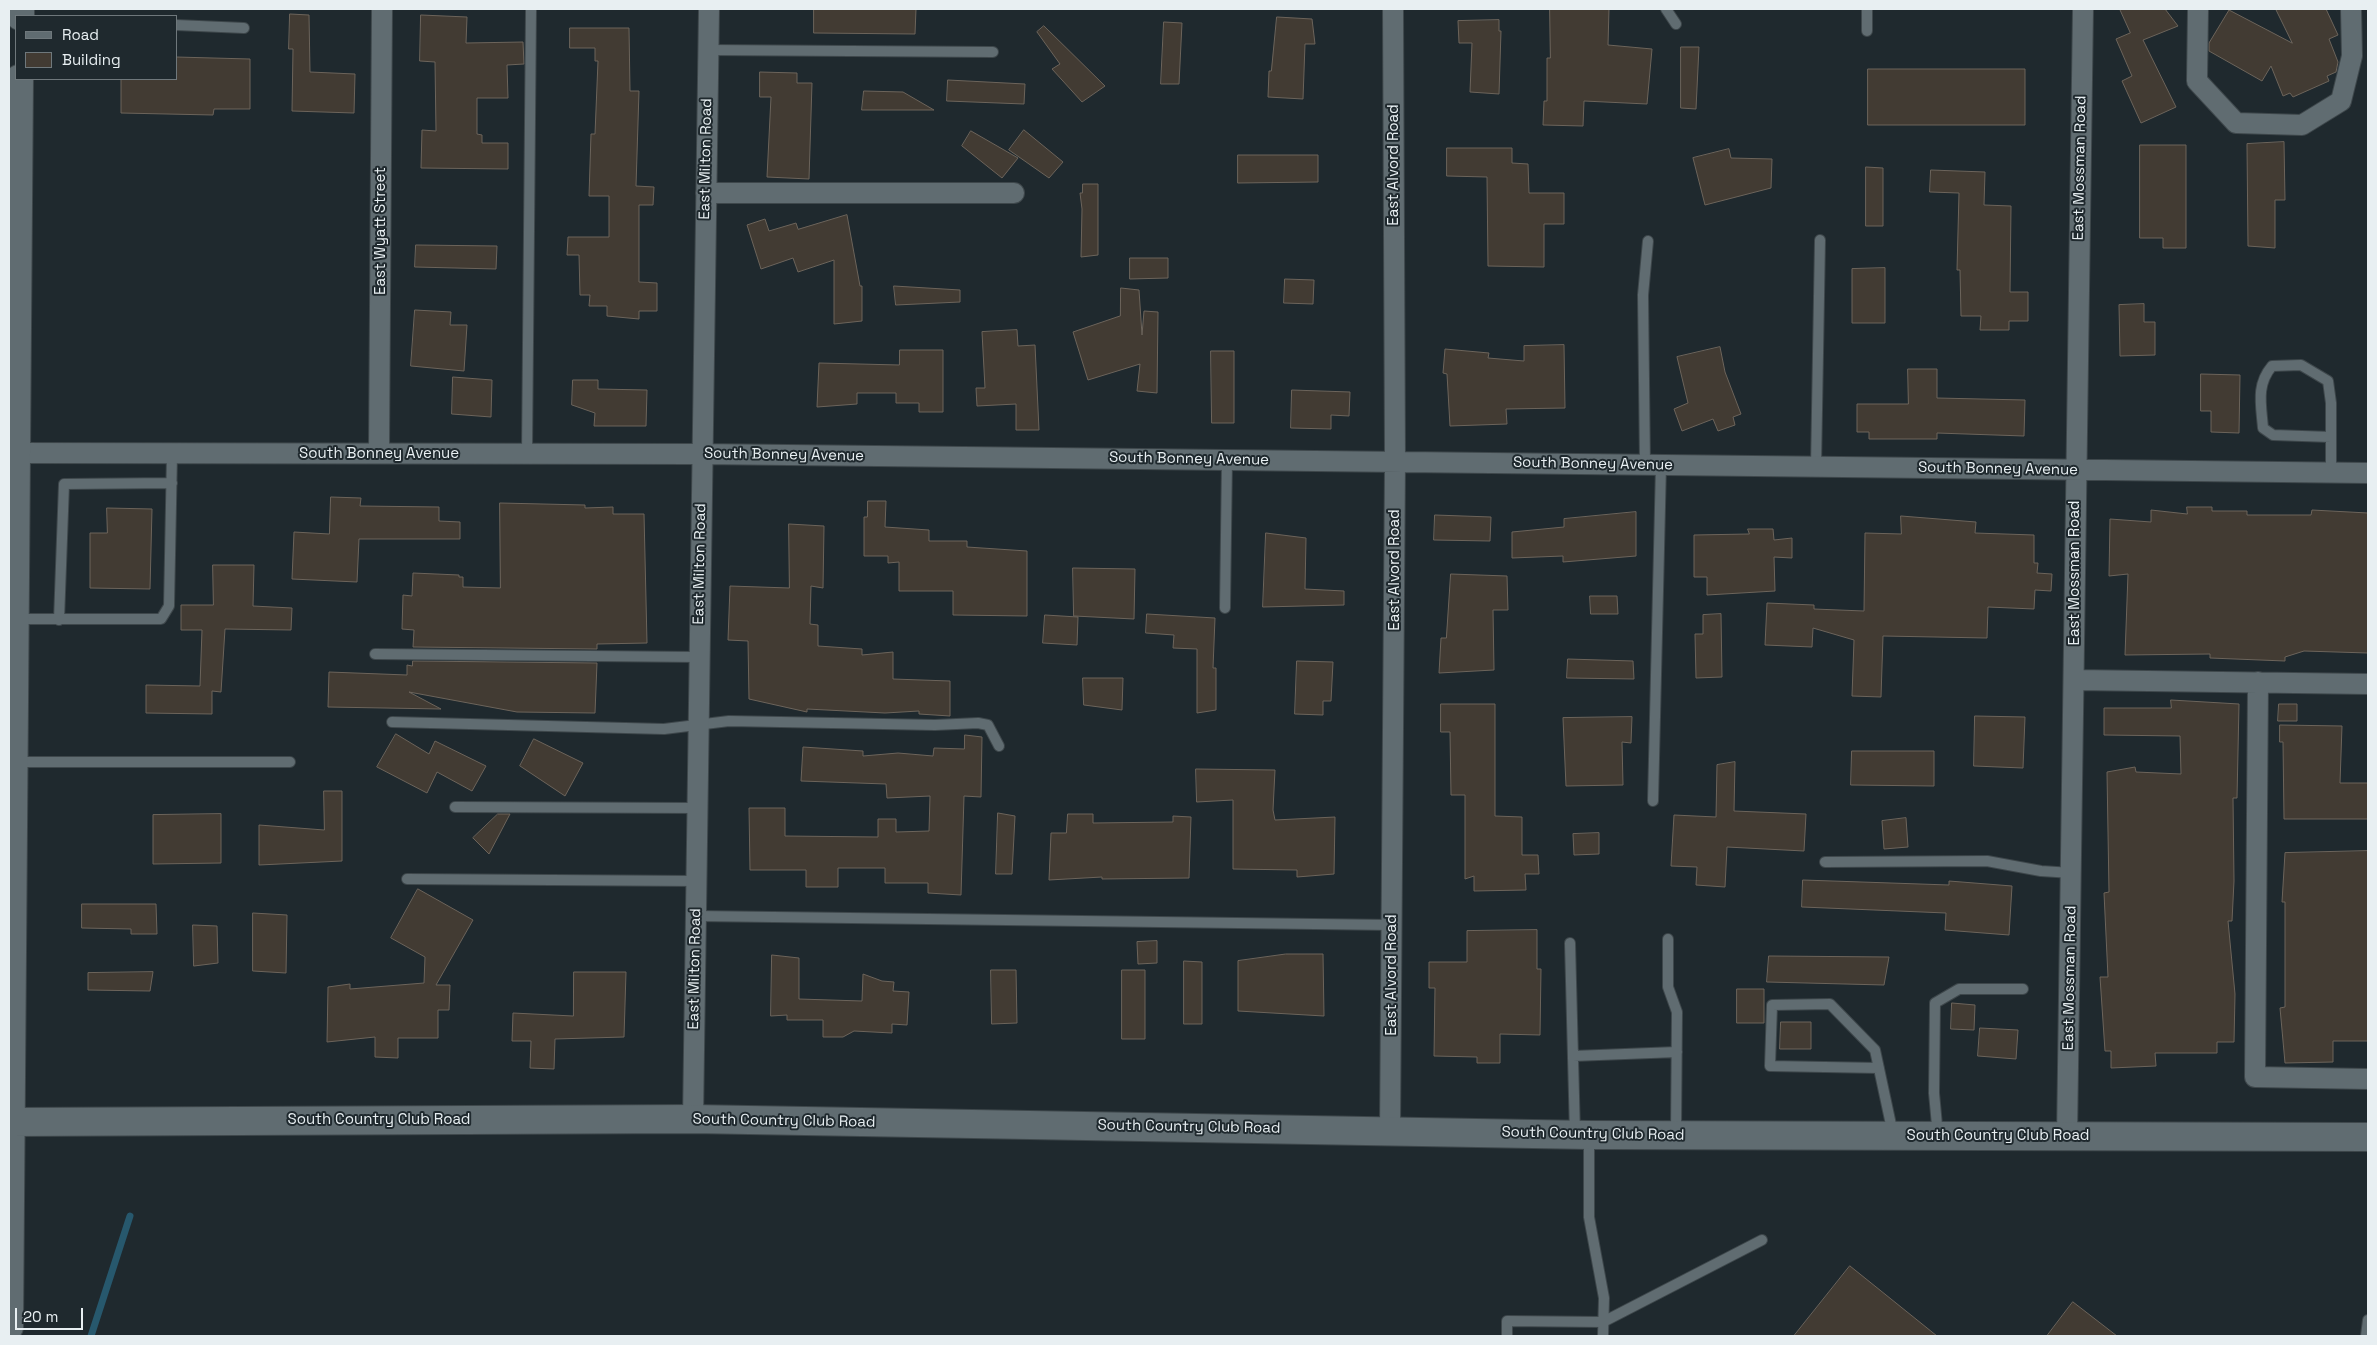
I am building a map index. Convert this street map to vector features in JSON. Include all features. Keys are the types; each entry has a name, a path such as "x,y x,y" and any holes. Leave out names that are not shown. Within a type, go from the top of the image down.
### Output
{"street":[{"name":"East Wyatt Street","path":"380,453 382,9"},
{"name":"East Milton Road","path":"694,1119 701,454 709,9"},
{"name":"East Alvord Road","path":"1390,1130 1395,462 1393,9"},
{"name":"East Mossman Road","path":"2067,1137 2075,680 2075,470 2083,9"},
{"path":"2198,9 2197,81 2236,123 2302,125 2341,101 2352,56 2351,9"},
{"path":"9,1327 12,804 15,762 16,620 12,587 13,453 19,80"},
{"path":"706,193 1014,193"},
{"name":"South Bonney Avenue","path":"13,453 701,454 2368,473"},
{"path":"2075,680 2368,684"},
{"path":"2258,682 2255,1077 2368,1079"},
{"name":"South Country Club Road","path":"10,1122 694,1119 1390,1130 1582,1135 2368,1138"}],"lane":[{"path":"527,454 531,9"},
{"path":"1666,9 1676,24"},
{"path":"1867,9 1867,31"},
{"path":"178,25 244,28"},
{"path":"708,50 993,52"},
{"path":"1816,467 1820,240"},
{"path":"1648,242 1643,295 1653,465 1653,801"},
{"path":"2331,437 2289,437 2273,434 2263,428 2260,399 2263,377 2272,366 2301,365 2328,381 2331,402 2331,437 2331,473"},
{"path":"16,620 161,620 170,606 172,454"},
{"path":"1225,608 1228,460"},
{"path":"59,620 64,484 172,483"},
{"path":"375,654 699,657"},
{"path":"392,722 664,728 729,721 934,725 978,723 988,725 1000,746"},
{"path":"15,762 290,762"},
{"path":"455,807 697,808"},
{"path":"1825,862 1987,861 2041,871 2072,873"},
{"path":"407,880 696,881"},
{"path":"696,916 1392,925"},
{"path":"1668,939 1668,988 1677,1012 1676,1135"},
{"path":"1570,943 1574,1086 1582,1135 1589,1217 1604,1298 1603,1336"},
{"path":"1938,1137 1934,1093 1935,1003 1958,989 2023,989"},
{"path":"1879,1068 1770,1066 1772,1004 1830,1004 1875,1050 1879,1068 1893,1135"},
{"path":"1573,1056 1677,1052"},
{"path":"1506,1336 1507,1321 1603,1322 1762,1240"},
{"path":"2366,1336 2368,1320"}],"building":[{"path":"814,9 916,9 915,34 814,33"},
{"path":"1550,9 1609,9 1608,45 1652,49 1647,104 1584,101 1583,126 1543,125 1544,101 1547,101 1547,58 1550,58"},
{"path":"2120,9 2165,9 2178,26 2143,40 2176,107 2141,123 2122,81 2132,76 2116,39 2130,33"},
{"path":"2276,9 2326,9 2338,35 2329,39 2338,62 2336,72 2327,76 2329,81 2293,97 2290,93 2283,96 2271,66 2262,81 2209,51 2209,43 2229,10 2292,43"},
{"path":"290,14 309,15 310,72 355,74 354,113 292,111 293,49 289,49"},
{"path":"421,15 467,17 466,43 523,42 524,64 507,65 508,98 477,98 477,134 482,135 482,143 508,143 508,169 421,168 422,130 436,131 435,62 420,61"},
{"path":"1277,17 1312,19 1315,44 1305,44 1303,99 1268,97 1269,71 1271,71"},
{"path":"1499,20 1499,31 1501,31 1499,94 1470,92 1472,43 1459,43 1458,21"},
{"path":"1164,22 1182,23 1179,84 1161,84"},
{"path":"1044,26 1105,86 1082,102 1052,69 1060,64 1037,32"},
{"path":"570,28 629,28 630,91 639,91 636,186 654,187 653,205 639,205 639,282 657,283 657,311 639,311 639,319 607,316 607,306 589,306 590,295 580,295 579,255 567,255 568,237 609,237 609,196 589,196 591,134 595,134 598,61 595,61 595,48 570,48"},
{"path":"1681,47 1699,47 1696,109 1681,108"},
{"path":"178,57 250,59 250,109 214,109 213,115 121,113 121,80 178,80"},
{"path":"1868,69 2025,69 2025,125 1868,125"},
{"path":"760,72 797,73 797,83 812,83 809,179 767,177 771,97 760,97"},
{"path":"948,80 1025,84 1024,104 947,101"},
{"path":"864,91 903,92 934,110 862,110"},
{"path":"1024,130 1063,162 1049,178 1009,150"},
{"path":"971,131 1018,158 1002,178 962,146"},
{"path":"2284,142 2285,200 2275,200 2275,248 2248,246 2247,144"},
{"path":"2140,145 2186,145 2186,248 2163,248 2163,238 2140,238"},
{"path":"1447,148 1512,148 1512,163 1528,164 1529,193 1564,193 1564,224 1544,224 1544,267 1488,266 1487,177 1447,176"},
{"path":"1729,149 1731,158 1772,159 1771,188 1705,205 1693,158"},
{"path":"1238,155 1318,155 1318,182 1238,183"},
{"path":"1866,167 1883,168 1883,226 1866,226"},
{"path":"1931,170 1985,172 1984,205 2011,206 2010,292 2028,292 2028,321 2009,321 2009,330 1980,330 1981,316 1961,316 1960,270 1957,270 1959,193 1930,192"},
{"path":"1083,184 1098,184 1098,255 1081,257 1082,209 1080,193 1082,193"},
{"path":"847,215 860,286 862,286 862,321 834,324 834,260 798,272 793,258 761,269 747,225 765,219 769,231 796,223 798,229"},
{"path":"416,245 497,246 496,269 415,267"},
{"path":"1130,258 1168,258 1168,278 1130,279"},
{"path":"1885,268 1885,323 1852,323 1852,269"},
{"path":"1285,279 1314,280 1313,304 1284,303"},
{"path":"894,286 960,290 960,302 896,305"},
{"path":"1121,288 1139,290 1142,335 1144,311 1158,312 1157,393 1137,391 1140,364 1088,380 1073,332 1120,316"},
{"path":"2144,304 2144,322 2155,322 2155,355 2120,356 2119,305"},
{"path":"415,310 451,312 450,325 467,325 464,371 411,366"},
{"path":"1017,330 1018,346 1035,345 1039,430 1016,430 1016,404 977,406 976,388 985,388 982,332"},
{"path":"1564,345 1565,408 1506,409 1507,424 1450,426 1447,374 1443,373 1445,349 1489,353 1488,358 1524,361 1524,346"},
{"path":"1720,347 1725,372 1741,414 1733,417 1735,425 1718,431 1713,419 1682,431 1674,409 1688,403 1677,357"},
{"path":"900,350 943,350 943,412 919,412 919,403 896,403 896,393 857,393 857,404 817,407 819,363 899,365"},
{"path":"1211,351 1234,351 1234,423 1212,423"},
{"path":"1908,369 1937,369 1937,398 2025,400 2024,436 1937,433 1937,439 1869,439 1869,432 1857,432 1857,404 1908,404"},
{"path":"2201,374 2240,375 2239,433 2211,432 2211,411 2201,411"},
{"path":"453,377 492,380 491,417 452,414"},
{"path":"573,380 598,380 598,389 647,390 646,426 594,426 595,413 572,405"},
{"path":"1292,390 1350,392 1349,416 1331,415 1331,429 1291,428"},
{"path":"331,497 361,498 360,506 439,507 439,521 460,522 460,539 359,539 357,582 292,579 294,532 329,534"},
{"path":"868,501 886,501 885,527 929,530 929,541 967,541 967,547 1027,551 1027,616 953,615 953,591 899,591 899,562 888,563 888,556 864,556 864,517 867,517"},
{"path":"500,503 585,505 585,508 613,507 613,514 644,514 647,643 597,644 597,649 413,647 414,630 402,629 403,595 412,596 413,573 459,575 459,577 463,577 463,587 500,588"},
{"path":"2187,507 2212,507 2212,511 2247,511 2247,515 2311,515 2312,510 2368,513 2368,653 2304,651 2285,657 2285,661 2210,658 2210,654 2125,655 2128,574 2109,576 2110,519 2151,522 2151,510 2187,514"},
{"path":"107,508 152,509 150,589 90,588 90,533 107,533"},
{"path":"1636,512 1636,556 1563,562 1563,556 1512,558 1512,532 1564,527 1564,519"},
{"path":"1435,515 1491,517 1490,541 1434,540"},
{"path":"1901,516 1976,522 1975,533 2034,535 2034,563 2038,563 2037,573 2052,574 2051,591 2035,590 2034,609 1988,607 1987,638 1883,636 1881,697 1852,696 1854,640 1813,628 1812,647 1765,645 1767,603 1814,605 1814,609 1864,611 1865,533 1901,534"},
{"path":"789,524 824,526 823,588 811,586 810,624 818,625 818,646 862,649 862,655 893,652 893,679 950,681 950,716 919,714 919,711 885,713 807,709 807,712 749,699 748,641 728,640 730,586 789,588"},
{"path":"1748,529 1773,529 1774,540 1792,538 1792,558 1774,557 1775,591 1707,595 1707,577 1694,577 1694,535 1749,534"},
{"path":"1266,533 1306,538 1305,589 1344,591 1344,605 1263,607"},
{"path":"213,565 254,565 253,606 292,608 291,630 225,629 221,692 212,691 212,714 146,713 146,685 200,686 202,630 181,630 181,605 213,605"},
{"path":"1073,568 1135,569 1134,619 1074,616"},
{"path":"1451,574 1507,576 1508,610 1493,610 1494,670 1439,673 1441,638 1446,638"},
{"path":"1590,596 1617,596 1618,614 1591,614"},
{"path":"1147,614 1215,618 1213,668 1216,668 1216,710 1197,713 1197,649 1173,648 1174,635 1146,633"},
{"path":"1721,614 1722,677 1696,678 1695,634 1703,634 1703,615"},
{"path":"1045,615 1078,617 1077,645 1043,643"},
{"path":"1568,659 1633,661 1634,679 1567,678"},
{"path":"413,661 597,663 595,713 517,712 409,692 441,709 328,707 329,672 407,675 407,665 412,666"},
{"path":"1297,661 1333,662 1331,701 1323,701 1323,715 1295,714"},
{"path":"1083,678 1123,678 1122,710 1084,705"},
{"path":"2171,700 2239,704 2237,798 2233,798 2234,881 2232,921 2228,921 2235,994 2234,1042 2217,1042 2217,1053 2155,1053 2156,1066 2111,1068 2111,1051 2105,1051 2100,977 2108,977 2104,893 2109,892 2107,772 2135,767 2136,772 2181,774 2180,736 2104,735 2104,708 2171,708"},
{"path":"1441,704 1495,704 1495,816 1522,817 1522,855 1538,855 1539,874 1525,874 1526,890 1474,891 1474,876 1465,879 1465,795 1451,795 1450,732 1441,732"},
{"path":"2279,704 2297,704 2297,721 2278,721"},
{"path":"1975,716 2025,717 2023,768 1974,766"},
{"path":"1632,717 1631,743 1622,742 1623,785 1566,786 1563,718"},
{"path":"2280,725 2342,726 2340,783 2368,783 2368,819 2284,819 2283,742 2280,742"},
{"path":"396,734 429,754 435,741 486,766 472,791 437,772 427,793 377,767"},
{"path":"965,735 982,737 981,797 964,796 961,895 928,893 928,883 885,883 885,868 838,868 838,887 806,887 806,870 750,870 749,808 785,808 785,836 878,837 878,819 896,819 896,832 929,831 930,796 887,798 886,784 801,781 803,747 863,751 863,756 898,753 933,756 934,748 964,749"},
{"path":"534,739 583,763 565,796 520,766"},
{"path":"1852,751 1934,751 1934,786 1851,785"},
{"path":"1735,762 1734,811 1806,814 1804,851 1727,847 1725,887 1696,885 1697,867 1671,866 1674,815 1716,817 1717,765"},
{"path":"1196,769 1275,770 1273,810 1275,820 1335,817 1334,874 1297,877 1297,870 1233,869 1233,800 1197,802"},
{"path":"324,791 342,791 342,861 259,865 259,825 324,830"},
{"path":"998,813 1015,816 1012,874 996,874"},
{"path":"221,814 221,863 153,864 153,815"},
{"path":"498,814 510,814 489,854 473,838"},
{"path":"1068,814 1093,814 1093,823 1173,822 1173,816 1191,817 1189,878 1102,879 1102,877 1049,880 1051,833 1066,833"},
{"path":"1906,818 1908,847 1884,849 1882,821"},
{"path":"1599,833 1599,854 1574,855 1573,834"},
{"path":"2368,851 2368,1041 2333,1041 2333,1062 2285,1063 2280,1008 2285,1007 2285,902 2282,902 2285,853"},
{"path":"1803,880 1949,885 1949,881 2012,886 2009,935 1945,930 1946,913 1802,907"},
{"path":"418,889 473,920 436,985 450,985 449,1010 438,1010 438,1038 398,1038 398,1058 375,1057 375,1037 327,1042 328,987 350,984 350,989 424,983 425,957 391,938"},
{"path":"82,904 156,904 157,934 131,934 131,929 82,928"},
{"path":"253,913 287,915 286,973 253,971"},
{"path":"193,925 217,926 218,963 194,966"},
{"path":"1537,930 1537,969 1541,969 1540,1035 1500,1034 1500,1063 1477,1063 1477,1057 1434,1056 1435,988 1429,988 1429,962 1467,962 1467,931"},
{"path":"1157,941 1157,963 1138,964 1137,942"},
{"path":"1286,954 1323,954 1324,1016 1238,1011 1238,961"},
{"path":"772,955 799,958 799,999 862,1001 863,974 882,981 894,982 893,991 909,992 907,1025 892,1024 892,1033 854,1031 843,1037 823,1037 823,1020 787,1020 787,1015 771,1016"},
{"path":"1769,956 1889,957 1884,985 1767,982"},
{"path":"1184,961 1202,962 1202,1024 1184,1024"},
{"path":"991,970 1016,970 1017,1023 992,1024"},
{"path":"1122,970 1145,970 1145,1039 1122,1039"},
{"path":"153,972 150,991 88,990 88,973"},
{"path":"574,972 626,972 624,1037 555,1039 554,1069 530,1068 531,1041 512,1041 513,1013 573,1016"},
{"path":"1737,989 1764,989 1764,1023 1737,1023"},
{"path":"1952,1003 1975,1005 1974,1030 1951,1029"},
{"path":"1781,1022 1811,1022 1811,1049 1780,1049"},
{"path":"1980,1028 2018,1030 2016,1059 1978,1056"},
{"path":"1850,1266 1937,1336 1794,1336"},
{"path":"2073,1302 2117,1336 2047,1336"}],"waterway":[{"path":"91,1336 130,1216"}]}
